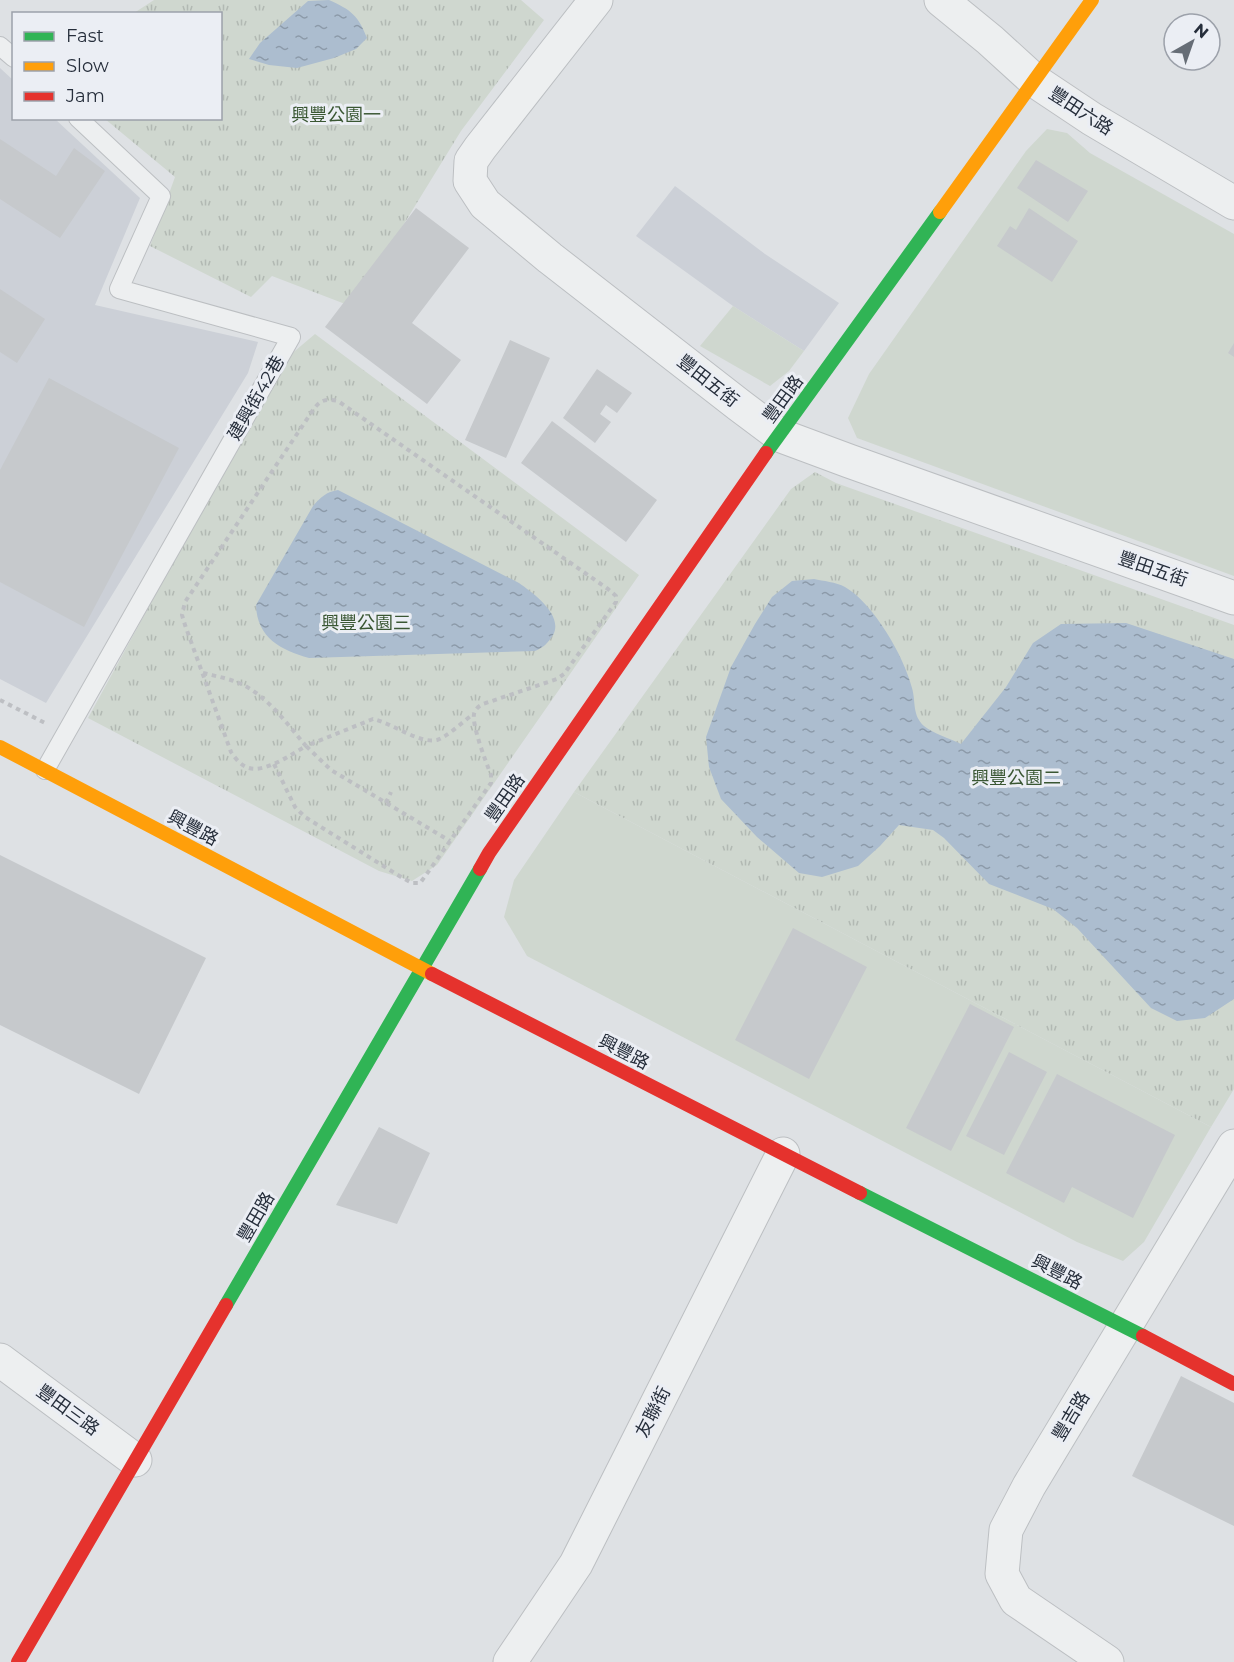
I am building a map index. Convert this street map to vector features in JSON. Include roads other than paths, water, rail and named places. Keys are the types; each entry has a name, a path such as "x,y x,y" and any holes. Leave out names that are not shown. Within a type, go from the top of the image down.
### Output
{"street":[{"name":"豐田五街","path":"596,0 471,161 470,181 484,204 779,435 1234,598"},
{"name":"豐田六路","path":"941,0 1035,81 1092,119 1234,203"},
{"name":"豐田路","path":"18,1662 489,853 779,435 1092,0"},
{"name":"興豐路","path":"0,747 421,969 1234,1384"},
{"name":"豐吉路","path":"1107,1662 1016,1600 1002,1574 1006,1530 1029,1486 1234,1146"},
{"name":"友聯街","path":"510,1662 576,1564 783,1154"},
{"name":"豐田三路","path":"0,1360 135,1460"}],"lane":[{"path":"0,46 12,56"},
{"name":"建興街42巷","path":"45,770 291,337 119,289 161,196 80,120"}],"water":[{"path":"329,0 348,10 360,24 367,38 356,49 334,58 297,68 269,65 249,59 260,43 308,1"},
{"path":"338,490 519,583 551,612 555,627 551,638 543,647 535,651 309,658 289,651 272,641 261,626 256,605 313,506 324,495"},
{"path":"814,579 845,587 866,605 886,631 902,661 912,688 916,713 920,722 932,731 961,744 1006,687 1033,643 1061,624 1126,623 1234,659 1234,999 1205,1018 1177,1021 1151,1008 1077,928 1053,909 989,884 944,838 933,830 899,825 858,866 822,877 799,873 757,837 721,799 709,767 706,737 731,667 772,597 792,581"}],"park label":[{"name":"興豐公園一","path":"336,115"},
{"name":"興豐公園三","path":"366,623"},
{"name":"興豐公園二","path":"1016,778"}]}
